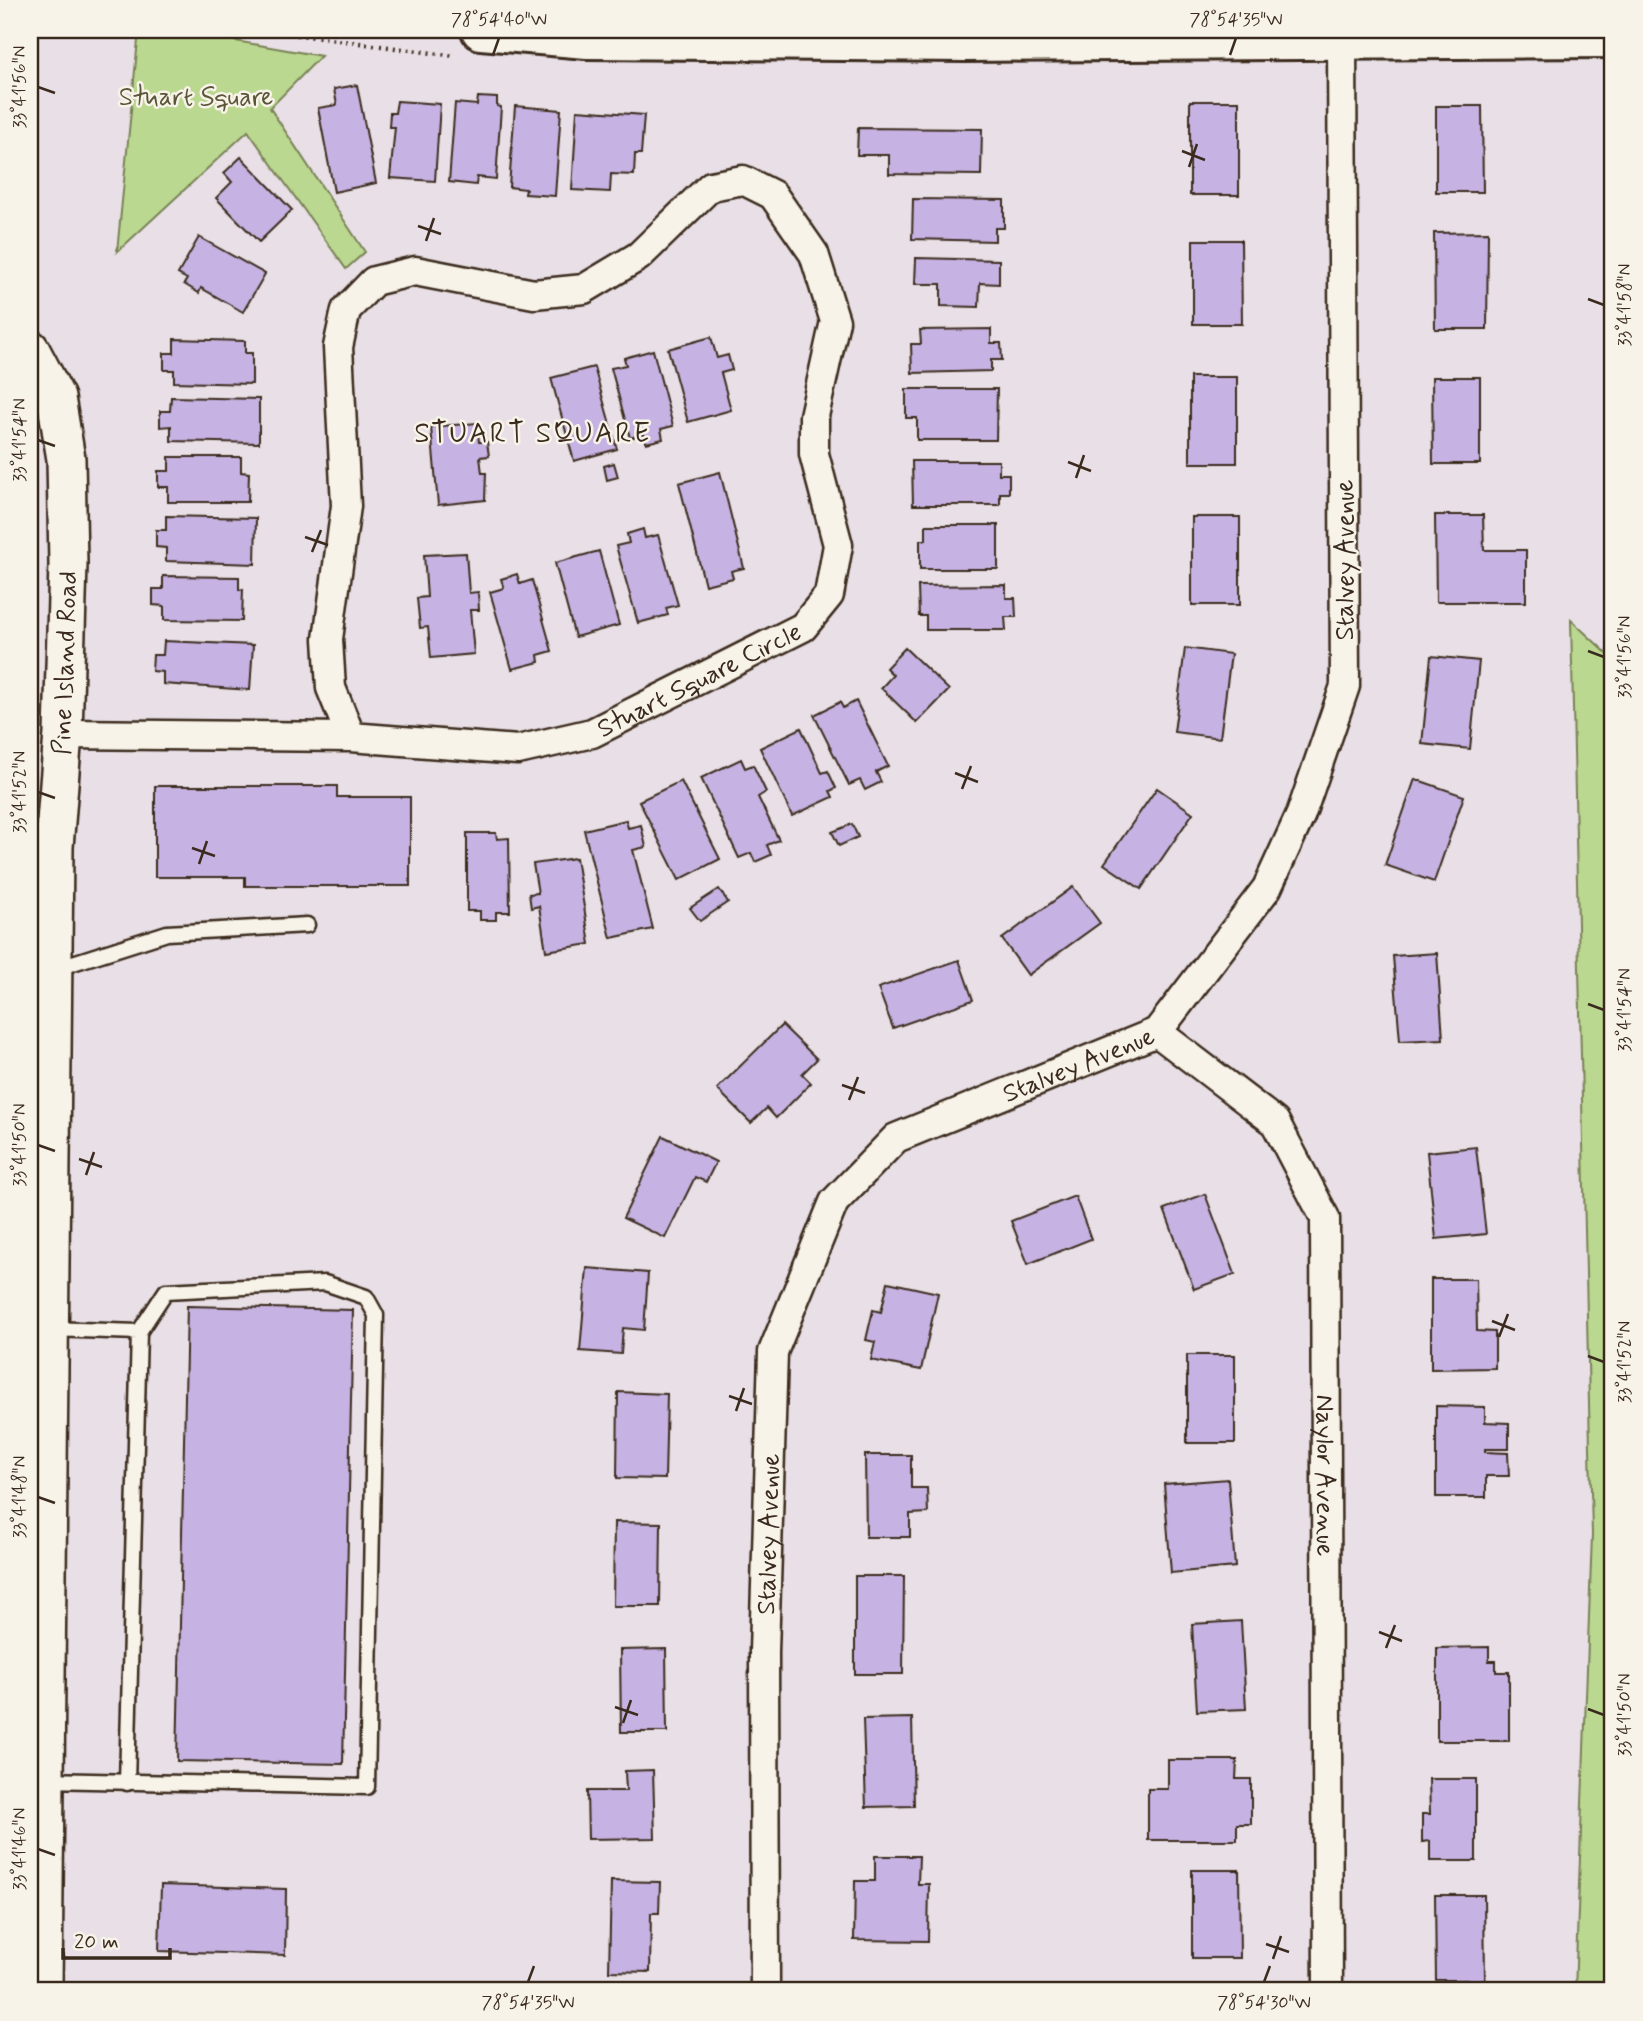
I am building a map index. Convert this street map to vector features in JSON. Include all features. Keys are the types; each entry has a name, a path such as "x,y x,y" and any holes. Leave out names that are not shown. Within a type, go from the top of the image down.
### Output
{"main road":[{"path":"481,30 586,34 1342,40 1613,38"}],"street":[{"name":"Stalvey Avenue","path":"765,1991 764,1652 773,1352 834,1202 896,1138 1157,1032 1268,888 1301,814 1345,686 1342,40"},
{"name":"Stuart Square Circle","path":"63,734 351,737 518,750 592,733 803,627 829,595 838,545 814,454 814,416 835,321 814,254 773,195 743,180 711,186 639,256 584,289 534,294 415,271 374,281 346,310 338,347 346,506 327,639 331,688 351,737"},
{"name":"Pine Island Road","path":"30,349 56,398 66,460 68,564 63,734 41,969 50,1329 43,1991"},
{"name":"Naylor Avenue","path":"1157,1032 1275,1122 1325,1218 1328,1991"}],"lane":[{"path":"41,969 167,933 307,925"},
{"path":"45,1780 127,1783 367,1787 376,1315 366,1297 326,1283 166,1291 139,1332 127,1783"},
{"path":"50,1329 139,1332"}],"green space":[{"name":"Stuart Square","path":"139,30 173,30 321,56 270,108 365,252 346,269 248,131 117,252"},
{"path":"1571,620 1613,659 1613,1991 1575,1991 1592,1535"}],"building":[{"path":"357,85 376,183 334,192 318,108 337,105 334,89"},
{"path":"478,97 497,98 497,106 501,107 496,179 477,177 476,185 449,182 455,103 477,105"},
{"path":"397,101 440,104 435,181 390,178 395,127 389,127 390,113 395,113"},
{"path":"1190,101 1239,101 1239,195 1190,195"},
{"path":"515,106 561,110 555,196 525,194 526,189 509,187"},
{"path":"1436,106 1482,106 1483,192 1436,192"},
{"path":"577,110 644,115 641,154 635,154 634,175 611,174 610,192 572,190"},
{"path":"858,128 982,129 981,175 889,174 889,155 857,155"},
{"path":"241,157 292,210 259,242 216,198 232,182 224,173"},
{"path":"913,199 1004,200 1004,228 995,228 995,241 912,239"},
{"path":"1488,232 1487,329 1435,329 1434,233"},
{"path":"199,237 265,274 243,312 201,288 199,293 184,284 187,279 178,274"},
{"path":"1193,240 1241,240 1242,324 1193,324"},
{"path":"916,258 999,260 999,284 980,283 979,307 941,306 941,284 915,284"},
{"path":"991,329 991,343 1001,343 1002,360 991,360 991,371 912,373 911,344 921,344 920,330"},
{"path":"711,337 717,358 728,355 732,370 721,373 731,410 688,422 668,349"},
{"path":"174,339 245,341 245,353 252,353 252,384 174,382 174,370 164,370 164,353 174,353"},
{"path":"653,350 673,426 661,429 663,439 646,443 644,434 630,438 611,368 626,365 624,358"},
{"path":"594,367 617,449 574,461 551,378"},
{"path":"1190,377 1237,377 1237,463 1190,463"},
{"path":"1432,377 1480,377 1480,464 1433,464"},
{"path":"906,389 997,389 996,440 917,440 917,418 906,418"},
{"path":"171,397 259,399 259,443 171,441 171,426 160,427 160,411 170,411"},
{"path":"477,423 479,442 487,442 489,456 480,457 482,473 486,473 485,500 438,505 431,427"},
{"path":"169,457 241,457 241,472 249,473 248,502 168,502 168,487 158,487 158,471 169,471"},
{"path":"912,461 999,461 999,474 1009,474 1009,493 1000,493 1000,505 913,505"},
{"path":"614,463 618,477 607,480 604,466"},
{"path":"720,472 744,568 731,571 733,578 705,585 679,483"},
{"path":"1435,515 1483,515 1484,550 1526,550 1526,602 1436,602"},
{"path":"166,516 256,518 255,564 166,561 166,548 156,547 156,530 166,530"},
{"path":"1192,517 1240,517 1240,605 1192,605"},
{"path":"926,525 998,525 998,569 920,569 920,540 926,540"},
{"path":"643,529 645,538 658,535 678,605 666,608 668,615 638,623 616,546 629,543 627,534"},
{"path":"599,551 619,625 575,637 555,563"},
{"path":"466,553 469,593 478,592 479,610 470,610 474,654 431,658 428,627 420,628 417,598 427,597 424,555"},
{"path":"517,574 520,584 532,580 552,651 538,655 539,662 512,669 490,592 504,588 501,579"},
{"path":"163,576 239,577 239,590 243,589 242,621 164,620 164,606 153,605 153,589 163,589"},
{"path":"1006,585 1006,598 1015,598 1016,617 1005,617 1006,630 926,630 926,616 919,616 918,586"},
{"path":"164,641 253,645 250,690 163,684 163,672 152,671 153,655 163,655"},
{"path":"905,648 949,690 917,723 881,688 893,675 886,668"},
{"path":"1185,648 1231,654 1220,738 1174,732"},
{"path":"1431,656 1479,661 1470,749 1422,744"},
{"path":"856,701 888,766 876,772 881,782 865,790 860,780 849,785 814,715 840,702 843,708"},
{"path":"801,728 822,773 828,771 836,788 830,791 833,797 792,816 760,748"},
{"path":"741,759 745,768 753,765 766,792 758,797 779,840 767,845 771,855 755,862 751,853 739,858 701,778"},
{"path":"1415,779 1464,796 1434,882 1385,865"},
{"path":"681,781 720,859 679,880 639,801"},
{"path":"155,786 337,786 337,797 410,797 410,886 245,886 245,877 155,877"},
{"path":"1157,788 1193,813 1141,889 1104,864"},
{"path":"626,820 628,828 641,825 646,847 633,850 653,929 611,938 584,830"},
{"path":"852,824 858,837 839,846 832,832"},
{"path":"467,833 496,833 497,839 509,838 510,912 496,912 496,920 480,920 480,911 467,911"},
{"path":"576,858 590,944 546,951 539,906 531,908 529,894 538,893 533,864"},
{"path":"1073,887 1100,923 1028,975 1002,939"},
{"path":"719,889 728,902 700,921 690,908"},
{"path":"1437,953 1443,1039 1400,1041 1393,956"},
{"path":"959,960 973,1000 893,1028 878,988"},
{"path":"782,1025 817,1059 802,1074 811,1083 776,1118 767,1108 751,1123 717,1089"},
{"path":"663,1136 716,1162 706,1182 695,1177 665,1238 623,1218"},
{"path":"1476,1147 1486,1234 1436,1239 1427,1152"},
{"path":"1205,1194 1235,1274 1194,1289 1164,1209"},
{"path":"1075,1196 1091,1239 1028,1264 1011,1221"},
{"path":"587,1268 648,1273 644,1330 623,1328 621,1354 580,1351"},
{"path":"1431,1279 1476,1279 1477,1331 1495,1332 1495,1368 1431,1369"},
{"path":"888,1282 938,1293 921,1370 871,1360 875,1342 866,1340 873,1310 881,1312"},
{"path":"187,1306 353,1310 343,1764 177,1761"},
{"path":"1187,1355 1235,1355 1235,1443 1187,1443"},
{"path":"618,1392 667,1394 665,1479 617,1478"},
{"path":"1436,1406 1485,1407 1485,1422 1509,1423 1509,1449 1485,1449 1485,1452 1508,1453 1509,1476 1486,1476 1486,1497 1436,1497"},
{"path":"865,1455 911,1455 911,1488 927,1488 928,1513 910,1514 910,1537 866,1537"},
{"path":"1228,1479 1235,1567 1171,1573 1164,1484"},
{"path":"614,1522 661,1523 660,1606 613,1606"},
{"path":"855,1576 904,1576 903,1674 855,1674"},
{"path":"1241,1621 1246,1709 1197,1711 1192,1624"},
{"path":"1489,1647 1489,1661 1496,1661 1496,1672 1509,1672 1509,1741 1437,1741 1437,1648"},
{"path":"666,1649 667,1732 621,1732 620,1650"},
{"path":"912,1718 914,1806 866,1807 863,1719"},
{"path":"1168,1760 1237,1760 1236,1779 1251,1779 1251,1824 1237,1824 1237,1840 1148,1840 1148,1789 1168,1789"},
{"path":"653,1770 655,1838 588,1839 587,1791 626,1791 625,1771"},
{"path":"1429,1779 1476,1779 1476,1861 1430,1861 1430,1841 1422,1842 1422,1814 1430,1814"},
{"path":"875,1856 919,1856 918,1884 929,1884 928,1941 854,1940 855,1881 875,1881"},
{"path":"1192,1870 1239,1870 1240,1958 1192,1958"},
{"path":"611,1881 660,1882 659,1913 651,1913 650,1972 609,1971"},
{"path":"161,1885 286,1889 285,1955 159,1951"},
{"path":"1435,1895 1484,1895 1485,1980 1436,1980"}],"district":[{"name":"STUART SQUARE","path":"533,432"}]}
